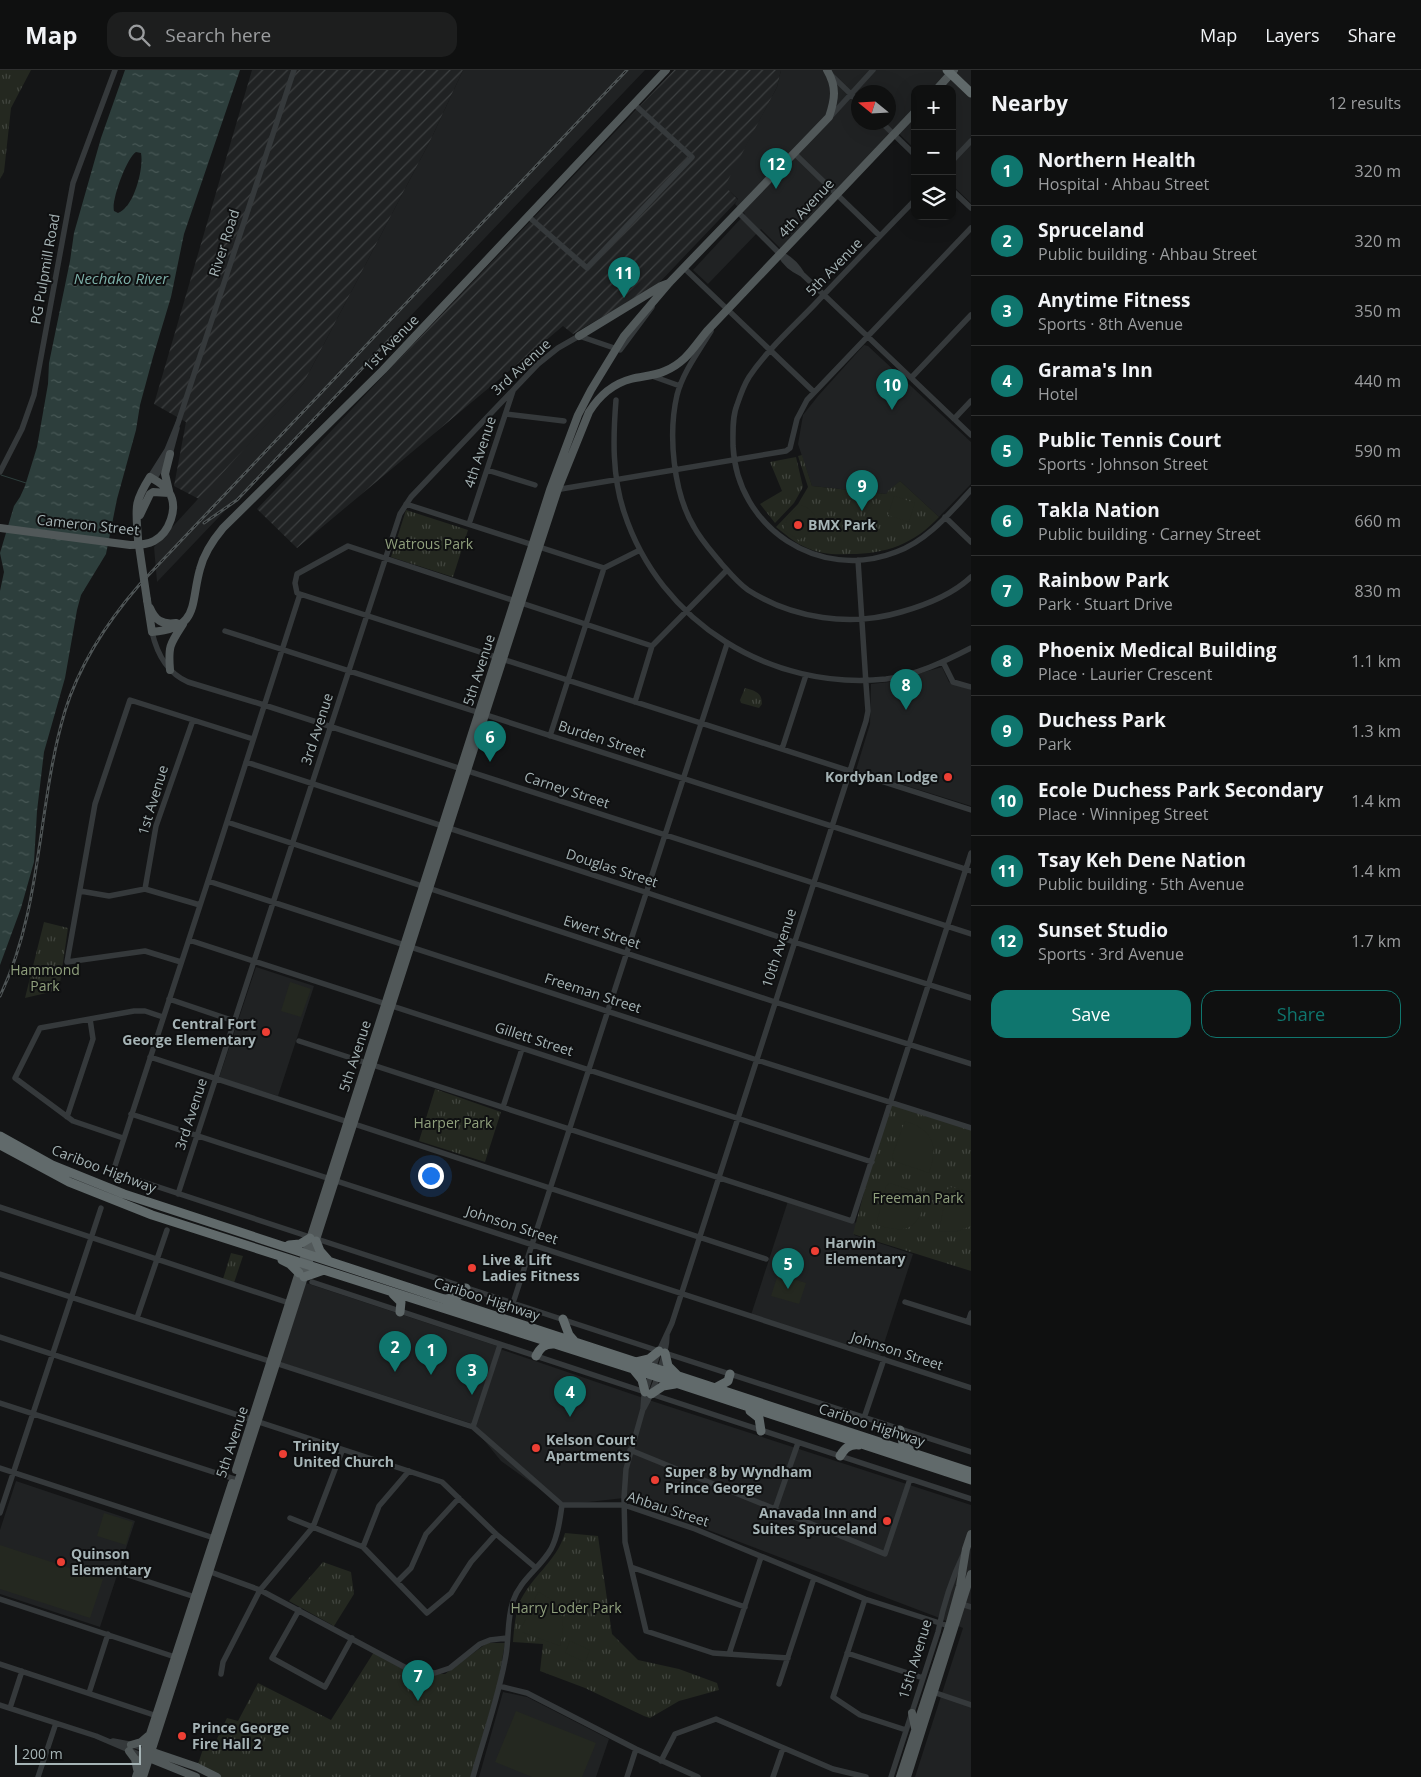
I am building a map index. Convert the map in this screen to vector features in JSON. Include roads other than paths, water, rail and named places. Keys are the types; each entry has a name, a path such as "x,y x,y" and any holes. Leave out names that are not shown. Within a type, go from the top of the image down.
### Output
{"highway":[{"path":"951,71 971,93"},
{"name":"Cariboo Highway","path":"0,1136 52,1165 95,1183 281,1245 324,1270 554,1344 655,1372 914,1453 970,1476"},
{"name":"Cariboo Highway","path":"0,1145 39,1167 92,1192 152,1214 217,1235 307,1259 330,1262 576,1342 635,1366"},
{"path":"217,1235 290,1264 305,1278 324,1270"},
{"path":"281,1245 300,1244 313,1239 320,1251 330,1262"},
{"path":"307,1259 384,1285 406,1287"},
{"path":"445,1299 454,1298 466,1288"},
{"path":"386,1290 395,1295 401,1302 400,1312"},
{"path":"563,1319 569,1335 576,1342"},
{"path":"536,1356 544,1346 554,1344"},
{"path":"662,1352 668,1366 678,1380 648,1393 635,1366 662,1352"},
{"path":"715,1388 729,1378 734,1398 757,1415 762,1426 761,1431"},
{"name":"Cariboo Highway","path":"678,1380 715,1388 734,1398 867,1446 970,1476"},
{"path":"900,1430 903,1443 914,1453"},
{"path":"840,1456 850,1445 867,1446"}],"main road":[{"name":"1st Avenue","path":"170,670 170,644 193,605 199,570 204,555 212,541 383,370 666,70"},
{"path":"579,336 670,282 829,117 835,95 832,79 828,71"},
{"path":"939,85 951,71"},
{"name":"4th Avenue","path":"596,401 619,383 630,379 652,376 666,370 688,356 716,321 911,116"},
{"name":"5th Avenue","path":"140,1775 293,1304 305,1278 307,1259 313,1239 578,415 615,350 636,321 670,282"},
{"name":"5th Avenue","path":"554,490 580,430 596,401"},
{"name":"Cameron Street","path":"0,528 130,545 153,541 162,534 171,517 172,501 165,474 170,454"},
{"path":"152,478 169,493"},
{"name":"River Road","path":"137,530 144,497 152,478"},
{"name":"River Road","path":"152,478 142,489 135,514 152,632"},
{"path":"140,515 150,494 153,492 169,493"},
{"path":"147,600 159,622 175,623 186,618"},
{"path":"152,632 175,628 186,618"},
{"name":"15th Avenue","path":"959,1603 966,1549 971,1534"},
{"name":"15th Avenue","path":"907,1777 959,1603 971,1574"},
{"name":"15th Avenue","path":"900,1777 931,1692"},
{"path":"912,1713 916,1730"},
{"path":"164,1760 140,1775 130,1748 153,1733 164,1760 196,1777"},
{"path":"147,1754 164,1760 198,1767 217,1777"}],"street":[{"name":"PG Pulpmill Road","path":"1,469 22,429 34,395 73,183 115,70"},
{"name":"River Road","path":"152,478 167,450 178,423 294,70"},
{"path":"829,117 873,70"},
{"path":"828,71 850,94"},
{"path":"529,217 587,268 692,157 635,105"},
{"path":"889,130 911,151"},
{"path":"956,157 971,141"},
{"path":"794,153 880,236"},
{"path":"956,194 971,208"},
{"name":"5th Avenue","path":"911,204 771,351 749,378 736,407 733,432 734,459 740,482 750,502 763,520 777,534 794,545 813,554 831,558 858,560 885,556 908,547 922,538 971,490"},
{"path":"738,212 780,254 788,257 802,274 971,435"},
{"path":"554,490 786,451 790,448 797,419 803,406 814,392 971,228"},
{"path":"684,268 814,392"},
{"path":"911,378 971,315"},
{"name":"4th Avenue","path":"716,321 680,386 673,422 674,469 685,508 693,527 707,547 728,570 748,590 785,608 836,620 862,620 890,616 926,605 965,582 971,576"},
{"path":"579,336 615,350"},
{"name":"3rd Avenue","path":"178,1194 400,514 411,497 514,388 547,356 579,336"},
{"path":"652,376 680,386"},
{"name":"4th Avenue","path":"469,524 514,388"},
{"path":"616,400 614,464 624,513 640,550 665,590 697,622 726,644 787,671 833,678 866,679 887,678 924,670 971,648"},
{"path":"954,419 971,401"},
{"path":"506,414 564,420"},
{"name":"River Road","path":"152,478 170,454 177,434 178,423"},
{"path":"487,470 535,485"},
{"path":"406,504 604,568 640,550"},
{"path":"945,517 971,542"},
{"path":"652,646 348,546 297,574 295,583 297,593 971,810"},
{"name":"10th Avenue","path":"729,1654 713,1653 646,1631 625,1542 624,1505 626,1469 648,1393 867,716 858,560"},
{"path":"550,736 604,568"},
{"path":"635,702 652,646 728,570"},
{"path":"300,594 113,1172 662,1352 729,1378 971,1452"},
{"name":"Burden Street","path":"225,631 968,870"},
{"name":"Carney Street","path":"152,632 161,658 179,679 971,934"},
{"path":"513,1303 726,644"},
{"path":"943,662 954,682 971,687"},
{"path":"782,749 806,675"},
{"path":"181,962 146,951 67,962 95,804 130,700 253,739"},
{"name":"1st Avenue","path":"145,889 156,826 193,720"},
{"name":"Douglas Street","path":"246,762 794,942 971,998"},
{"name":"Ewert Street","path":"226,822 775,1002 971,1064"},
{"path":"299,1041 852,1221 968,870 971,852"},
{"name":"Freeman Street","path":"208,881 756,1060 971,1128"},
{"path":"80,891 108,896 145,889 200,905"},
{"name":"Gillett Street","path":"189,940 872,1162"},
{"path":"169,999 234,1021"},
{"path":"123,1138 73,1121 15,1078 40,1028 134,1011 145,1011 163,1017"},
{"path":"67,1117 93,1039 90,1019"},
{"path":"503,1107 522,1049"},
{"path":"150,1058 766,1258"},
{"name":"Johnson Street","path":"132,1114 971,1388"},
{"path":"0,1207 293,1304"},
{"path":"0,1512 101,1208"},
{"path":"137,1318 167,1230"},
{"path":"1,1274 473,1427 562,1504 558,1528 551,1549 519,1587 513,1602 508,1621 506,1653 499,1686 473,1777"},
{"path":"305,1278 400,1312 971,1499"},
{"path":"904,1302 970,1323 971,1313"},
{"path":"0,1337 442,1482 496,1534 536,1568"},
{"path":"473,1427 500,1345"},
{"path":"864,1418 884,1359"},
{"path":"0,1403 236,1480"},
{"path":"775,1509 798,1443"},
{"path":"221,1674 223,1662 260,1590 313,1527 342,1450"},
{"path":"630,1450 885,1554 910,1479"},
{"path":"0,1468 217,1539"},
{"path":"363,1547 379,1506 409,1471"},
{"path":"397,1582 411,1568 426,1534 459,1498"},
{"name":"Ahbau Street","path":"562,1504 624,1505 694,1529 865,1599 952,1627"},
{"path":"290,1518 363,1547 427,1613 451,1592 471,1562 496,1534"},
{"name":"15th Avenue","path":"891,1777 959,1564 966,1549"},
{"path":"761,1557 729,1654 788,1658"},
{"path":"631,1567 745,1607"},
{"path":"206,1571 260,1590 410,1670 435,1673 450,1668 480,1644 490,1640 507,1638"},
{"path":"128,1575 197,1598"},
{"path":"779,1684 814,1578"},
{"path":"0,1599 178,1658"},
{"path":"865,1599 833,1698 860,1715 906,1730"},
{"path":"959,1603 971,1607"},
{"path":"298,1610 272,1658 326,1688 352,1638"},
{"path":"89,1693 108,1634"},
{"path":"848,1653 923,1678"},
{"path":"0,1664 159,1716"},
{"path":"10,1708 22,1672"},
{"path":"499,1686 528,1693 687,1775 698,1777"},
{"path":"931,1692 971,1705"},
{"path":"0,1704 147,1754"},
{"path":"661,1761 675,1734 716,1720 833,1769 866,1777"},
{"path":"38,1777 56,1723"},
{"path":"772,1777 783,1748"},
{"path":"627,1777 636,1749"}],"water":[{"name":"Nechako River","path":"125,70 240,70 184,234 171,297 140,405 136,430 117,499 106,554 81,595 65,678 44,752 37,811 34,862 21,908 0,965 0,591 4,572 0,553 14,506 25,486 37,447 48,384 49,363 74,233 101,138","holes":["136,152 141,153 142,160 137,187 129,204 118,213 114,211 114,206 120,180 132,156"]}],"waterway":[{"path":"1,475 26,483"}],"railway":[{"path":"0,996 14,962 24,927 32,891 49,783 65,711 78,676 116,613 140,584 627,70"},
{"path":"204,523 237,500 392,337"}],"place":[{"name":"Sunset Studio","path":"776,189"},
{"name":"Tsay Keh Dene Nation","path":"624,298"},
{"name":"Ecole Duchess Park Secondary","path":"892,410"},
{"name":"Duchess Park","path":"862,511"},
{"name":"BMX Park","path":"798,525"},
{"name":"Phoenix Medical Building","path":"906,710"},
{"name":"Takla Nation","path":"490,762"},
{"name":"Kordyban Lodge","path":"948,777"},
{"name":"Central Fort George Elementary","path":"266,1032"},
{"name":"Harwin Elementary","path":"815,1251"},
{"name":"Live & Lift Ladies Fitness","path":"472,1268"},
{"name":"Public Tennis Court","path":"788,1289"},
{"name":"Spruceland","path":"395,1372"},
{"name":"Northern Health","path":"431,1375"},
{"name":"Anytime Fitness","path":"472,1395"},
{"name":"Grama's Inn","path":"570,1417"},
{"name":"Kelson Court Apartments","path":"536,1448"},
{"name":"Trinity United Church","path":"283,1454"},
{"name":"Super 8 by Wyndham Prince George","path":"655,1480"},
{"name":"Anavada Inn and Suites Spruceland","path":"887,1521"},
{"name":"Quinson Elementary","path":"61,1562"},
{"name":"Rainbow Park","path":"418,1701"},
{"name":"Prince George Fire Hall 2","path":"182,1736"}],"park label":[{"name":"Watrous Park","path":"429,544"},
{"name":"Hammond Park","path":"45,978"},
{"name":"Harper Park","path":"453,1123"},
{"name":"Freeman Park","path":"918,1198"},
{"name":"Harry Loder Park","path":"566,1608"}]}
